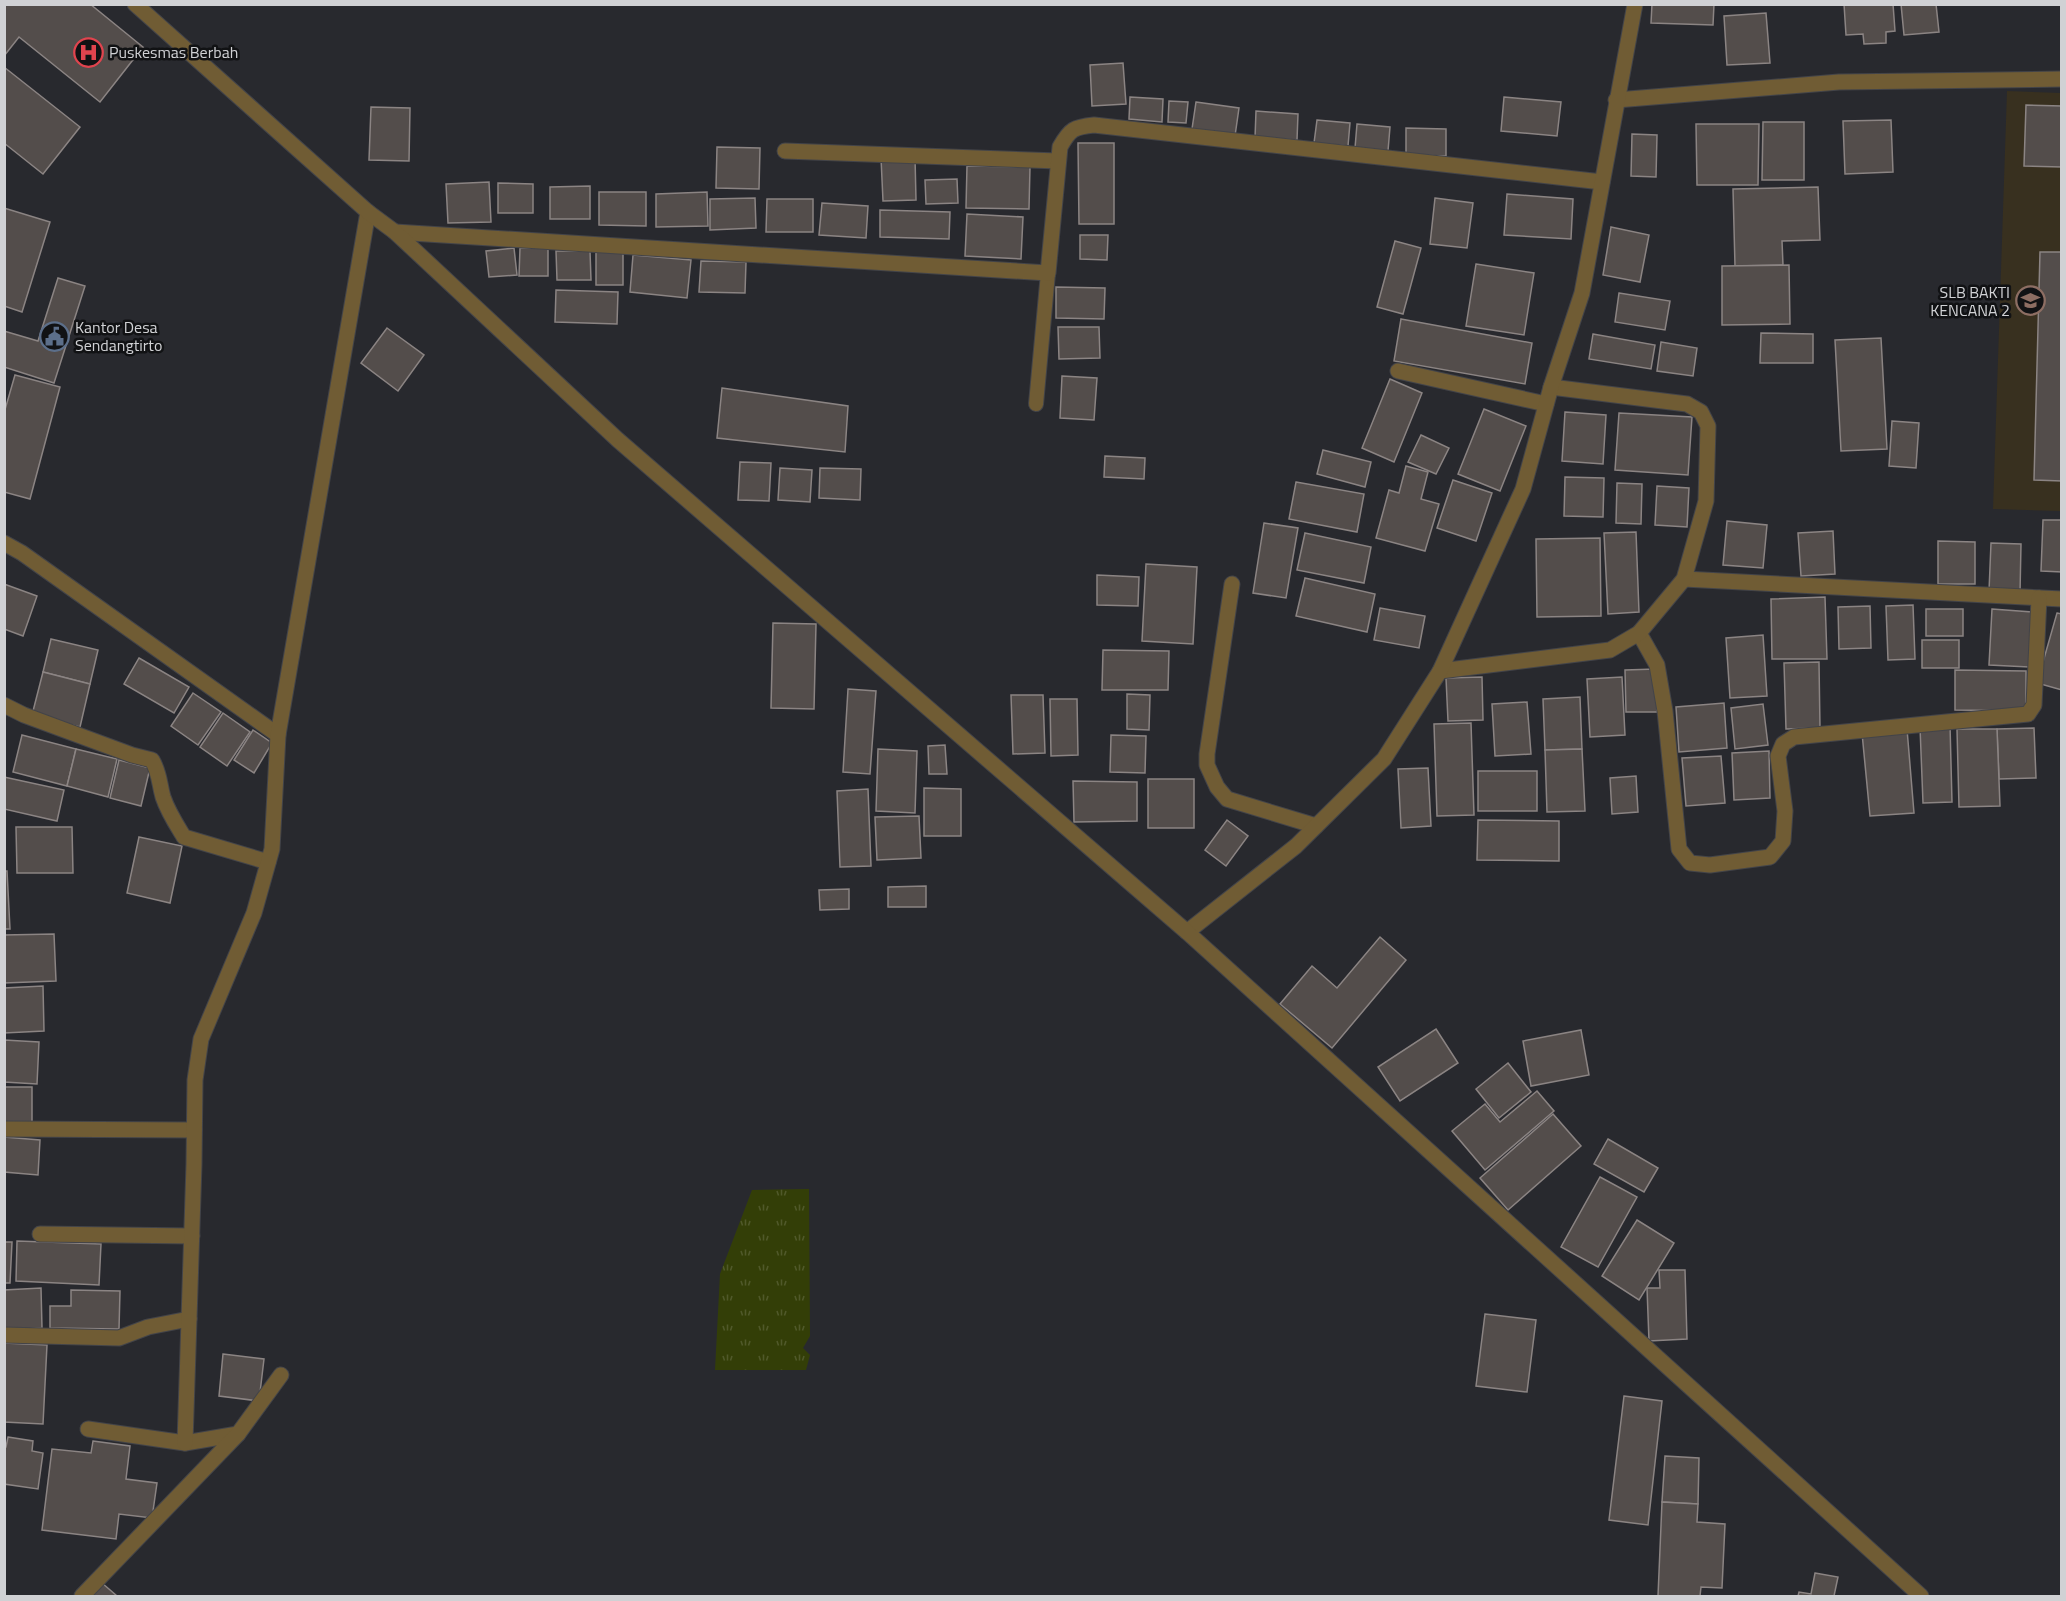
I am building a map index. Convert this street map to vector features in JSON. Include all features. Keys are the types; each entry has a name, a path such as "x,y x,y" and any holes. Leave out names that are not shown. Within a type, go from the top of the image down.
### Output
{"street":[{"path":"135,4 368,212 395,232 618,440 1187,932 1921,1596"},
{"path":"1187,932 1296,846 1384,759 1440,671 1523,489 1551,387 1582,293 1635,4"},
{"path":"1616,100 1839,82 2061,79"},
{"path":"395,232 1048,273 1060,147 1066,135 1076,127 1094,125 1602,182"},
{"path":"785,151 1058,161"},
{"path":"185,1443 195,1080 201,1039 254,914 272,849 278,735 368,212"},
{"path":"1398,371 1546,404"},
{"path":"1440,671 1610,650 1639,633 1684,579 1706,501 1708,426 1701,412 1687,404 1551,387"},
{"path":"4,543 22,553 278,735"},
{"path":"1684,579 2061,599"},
{"path":"1232,584 1206,754 1207,765 1217,787 1231,801 1316,826"},
{"path":"1639,633 1657,665 1665,711 1678,849 1690,863 1710,865 1770,857 1783,841 1785,811 1778,756 1783,744 1794,737 2028,714 2034,705 2039,598"},
{"path":"4,705 24,715 132,755 152,760 159,772 163,797 170,815 184,837 268,862"},
{"path":"4,1130 194,1130"},
{"path":"40,1234 192,1236"},
{"path":"4,1335 119,1338 148,1327 189,1319"},
{"path":"82,1596 238,1434 281,1375"},
{"path":"88,1429 185,1443 238,1434"}],"lane":[{"path":"1036,404 1048,273"}],"shaded area":[{"name":"SLB BAKTI KENCANA 2","path":"2007,91 2061,93 2061,511 1993,509"}],"green space":[{"path":"809,1189 810,1336 803,1348 810,1355 806,1370 715,1370 720,1274 752,1190"}],"building":[{"name":"Puskesmas Berbah","path":"4,4 90,4 143,47 100,102 19,37 4,56"},
{"path":"1652,4 1714,4 1713,25 1651,23"},
{"path":"1844,4 1893,4 1895,31 1886,32 1886,43 1864,44 1863,34 1846,35"},
{"path":"1901,4 1936,4 1939,32 1904,35"},
{"path":"1766,13 1770,63 1727,65 1724,16"},
{"path":"1123,63 1126,104 1092,106 1090,65"},
{"path":"4,67 80,127 43,174 4,143"},
{"path":"1130,97 1163,99 1162,122 1129,119"},
{"path":"1504,97 1561,102 1557,136 1501,131"},
{"path":"1169,101 1188,102 1186,123 1168,122"},
{"path":"1196,102 1239,108 1235,136 1192,129"},
{"path":"2026,105 2062,106 2062,167 2024,166"},
{"path":"371,107 410,108 409,161 369,160"},
{"path":"1256,111 1298,114 1297,140 1255,138"},
{"path":"1317,120 1350,123 1348,146 1314,143"},
{"path":"1891,120 1893,172 1845,174 1843,121"},
{"path":"1763,122 1804,122 1804,180 1762,180"},
{"path":"1357,124 1390,127 1388,151 1355,148"},
{"path":"1696,124 1759,124 1758,185 1697,185"},
{"path":"1406,128 1446,129 1446,156 1406,155"},
{"path":"1632,134 1657,135 1656,177 1631,176"},
{"path":"1078,143 1114,143 1114,224 1079,224"},
{"path":"717,147 760,148 759,189 716,188"},
{"path":"915,157 916,200 883,201 881,158"},
{"path":"967,166 1030,167 1029,209 966,208"},
{"path":"957,179 958,203 926,204 925,180"},
{"path":"489,182 491,222 448,223 446,184"},
{"path":"498,183 533,184 533,213 498,213"},
{"path":"590,186 590,219 550,219 550,187"},
{"path":"1818,187 1820,240 1782,241 1783,265 1735,266 1733,189"},
{"path":"599,192 646,192 646,226 599,225"},
{"path":"707,192 708,226 656,227 656,194"},
{"path":"1507,194 1573,199 1571,239 1504,235"},
{"path":"755,198 756,228 710,230 710,199"},
{"path":"1435,198 1473,203 1467,248 1430,244"},
{"path":"767,199 813,199 813,232 766,232"},
{"path":"822,203 868,206 866,238 819,235"},
{"path":"4,208 50,222 22,312 4,306"},
{"path":"880,210 950,212 949,239 880,237"},
{"path":"967,214 1023,217 1021,259 965,256"},
{"path":"1611,227 1649,235 1640,282 1603,275"},
{"path":"1080,235 1108,235 1107,260 1080,259"},
{"path":"1395,241 1421,248 1403,314 1377,307"},
{"path":"514,248 517,275 489,277 486,251"},
{"path":"520,248 548,248 548,276 519,276"},
{"path":"596,250 623,251 623,285 596,285"},
{"path":"556,251 590,251 591,280 557,280"},
{"path":"2040,252 2062,252 2062,481 2034,480"},
{"path":"633,255 691,260 687,298 630,292"},
{"path":"701,261 746,262 745,293 699,292"},
{"path":"1476,264 1534,273 1524,335 1466,326"},
{"path":"1789,265 1790,324 1722,325 1722,266"},
{"name":"Kantor Desa Sendangtirto","path":"58,278 85,286 54,383 4,367 4,331 38,341"},
{"path":"1056,287 1105,288 1104,319 1056,318"},
{"path":"556,290 618,292 617,324 555,322"},
{"path":"1619,293 1670,301 1665,330 1615,322"},
{"path":"1401,319 1532,343 1525,384 1394,361"},
{"path":"1058,327 1099,327 1100,358 1059,359"},
{"path":"387,328 424,355 398,391 361,363"},
{"path":"1761,333 1813,334 1813,363 1760,363"},
{"path":"1593,334 1655,345 1651,369 1589,359"},
{"path":"1881,338 1887,449 1841,451 1835,340"},
{"path":"1661,342 1697,348 1693,376 1657,371"},
{"path":"15,375 60,387 30,499 4,492 4,413"},
{"path":"1062,376 1097,378 1094,420 1060,418"},
{"path":"1390,379 1422,393 1394,462 1362,448"},
{"path":"722,388 848,406 845,452 717,438"},
{"path":"1484,409 1526,426 1500,491 1458,474"},
{"path":"1565,412 1606,415 1603,464 1562,461"},
{"path":"1619,413 1692,417 1688,475 1615,470"},
{"path":"1892,421 1919,423 1916,468 1889,466"},
{"path":"1421,435 1449,448 1436,474 1408,462"},
{"path":"1323,450 1371,462 1365,487 1317,474"},
{"path":"1105,456 1145,458 1144,479 1104,477"},
{"path":"740,462 771,463 769,501 738,500"},
{"path":"1406,466 1428,472 1421,499 1439,504 1425,551 1376,538 1389,490 1399,493"},
{"path":"780,468 812,470 810,502 778,500"},
{"path":"820,468 861,469 860,500 819,498"},
{"path":"1565,477 1604,478 1603,517 1564,516"},
{"path":"1453,480 1492,493 1476,541 1437,528"},
{"path":"1296,482 1364,494 1357,532 1289,519"},
{"path":"1617,483 1642,484 1641,524 1616,523"},
{"path":"1657,486 1689,488 1687,527 1655,525"},
{"path":"2043,520 2062,520 2062,572 2041,571"},
{"path":"1727,521 1767,525 1763,568 1723,565"},
{"path":"1264,523 1298,528 1286,598 1253,593"},
{"path":"1833,531 1835,574 1801,576 1798,533"},
{"path":"1636,532 1639,612 1608,614 1604,533"},
{"path":"1305,533 1371,547 1364,583 1297,570"},
{"path":"1600,538 1601,616 1537,617 1536,539"},
{"path":"1938,541 1975,542 1975,584 1938,584"},
{"path":"1991,543 2021,544 2020,593 1989,591"},
{"path":"1146,564 1197,567 1193,644 1142,641"},
{"path":"1097,575 1139,577 1138,606 1097,605"},
{"path":"1305,578 1375,594 1367,632 1296,616"},
{"path":"4,584 37,596 23,636 4,629"},
{"path":"1825,597 1827,659 1772,659 1771,599"},
{"path":"1913,605 1915,659 1888,660 1886,606"},
{"path":"1870,606 1871,648 1839,649 1838,607"},
{"path":"1380,608 1425,616 1419,648 1374,640"},
{"path":"1926,609 1963,609 1963,636 1926,636"},
{"path":"1992,609 2032,612 2029,667 1989,665"},
{"path":"2057,613 2062,614 2062,690 2037,683"},
{"path":"773,623 816,624 814,709 771,708"},
{"path":"1763,635 1767,696 1730,698 1726,638"},
{"path":"51,639 98,650 90,684 43,672"},
{"path":"1922,640 1959,640 1959,668 1922,668"},
{"path":"1103,650 1169,651 1168,690 1102,690"},
{"path":"139,658 189,687 174,713 124,684"},
{"path":"1819,662 1820,728 1786,729 1784,663"},
{"path":"1656,669 1657,712 1626,712 1625,670"},
{"path":"1955,670 2026,671 2026,711 1955,710"},
{"path":"43,672 90,684 80,727 32,715"},
{"path":"1482,677 1483,720 1448,721 1446,678"},
{"path":"1622,677 1625,735 1590,737 1587,679"},
{"path":"848,689 876,691 870,774 843,772"},
{"path":"193,693 221,712 198,745 171,726"},
{"path":"1127,694 1150,695 1149,730 1127,729"},
{"path":"1011,695 1043,695 1045,753 1013,754"},
{"path":"1580,697 1582,749 1545,750 1543,699"},
{"path":"1050,699 1077,699 1078,755 1051,756"},
{"path":"1527,702 1531,754 1495,756 1492,704"},
{"path":"1724,703 1727,748 1679,752 1676,707"},
{"path":"1763,704 1768,745 1735,749 1731,708"},
{"path":"223,713 250,732 227,766 200,747"},
{"path":"1471,723 1474,815 1437,816 1434,724"},
{"path":"1950,725 1952,802 1923,803 1920,727"},
{"path":"2034,728 2036,778 1999,779 1997,729"},
{"path":"1907,729 1914,813 1870,816 1862,733"},
{"path":"1957,729 1997,729 2000,806 1959,807"},
{"path":"253,730 272,743 254,773 234,760"},
{"path":"22,735 76,749 67,786 13,772"},
{"path":"1111,735 1146,736 1145,773 1110,772"},
{"path":"945,745 947,774 929,774 928,746"},
{"path":"76,749 117,759 108,797 67,786"},
{"path":"878,749 917,751 915,813 876,811"},
{"path":"1582,749 1585,811 1547,812 1545,750"},
{"path":"1769,751 1770,798 1734,800 1732,753"},
{"path":"1721,756 1725,803 1686,806 1682,758"},
{"path":"119,760 150,768 141,806 110,798"},
{"path":"1428,768 1431,826 1401,828 1398,769"},
{"path":"1478,771 1537,771 1537,811 1478,811"},
{"path":"1636,776 1638,812 1612,814 1610,778"},
{"path":"4,777 64,790 57,821 4,809"},
{"path":"1148,779 1194,779 1194,828 1148,828"},
{"path":"1073,781 1137,782 1137,821 1074,822"},
{"path":"924,788 961,789 961,836 924,836"},
{"path":"868,789 871,866 840,867 837,791"},
{"path":"919,816 921,858 877,860 875,817"},
{"path":"1227,820 1248,836 1226,866 1205,850"},
{"path":"1478,820 1559,821 1559,861 1477,860"},
{"path":"16,827 72,827 73,873 17,873"},
{"path":"139,837 182,846 170,903 127,893"},
{"path":"4,871 7,871 10,929 4,929"},
{"path":"926,886 926,907 888,907 888,887"},
{"path":"849,889 849,909 820,910 819,890"},
{"path":"54,934 56,981 4,983 4,935"},
{"path":"1380,937 1406,960 1332,1048 1280,1004 1312,966 1337,988"},
{"path":"43,986 44,1031 4,1033 4,988"},
{"path":"1436,1029 1458,1063 1400,1101 1378,1067"},
{"path":"1581,1030 1589,1075 1531,1086 1523,1041"},
{"path":"4,1040 39,1042 37,1084 4,1082"},
{"path":"1508,1063 1531,1092 1499,1118 1476,1089"},
{"path":"4,1087 32,1087 32,1124 4,1124"},
{"path":"1537,1091 1554,1111 1485,1170 1452,1131 1485,1104 1500,1122"},
{"path":"1553,1114 1581,1146 1508,1210 1480,1178"},
{"path":"4,1137 40,1140 38,1175 4,1172"},
{"path":"1608,1139 1658,1168 1644,1192 1594,1164"},
{"path":"1600,1177 1637,1197 1598,1267 1561,1247"},
{"path":"1637,1220 1674,1243 1639,1300 1602,1276"},
{"path":"17,1241 101,1244 99,1285 16,1281"},
{"path":"4,1242 12,1242 10,1283 4,1283"},
{"path":"1659,1270 1685,1270 1687,1339 1649,1341 1647,1288 1660,1288"},
{"path":"41,1288 42,1328 4,1330 4,1290"},
{"path":"71,1290 120,1291 119,1329 50,1328 50,1306 71,1306"},
{"path":"1485,1314 1536,1320 1527,1392 1476,1386"},
{"path":"4,1343 47,1345 43,1424 4,1422"},
{"path":"223,1354 264,1359 259,1401 219,1396"},
{"path":"1624,1396 1662,1401 1648,1525 1609,1520"},
{"path":"8,1437 33,1441 32,1451 43,1453 38,1489 4,1484 4,1447 6,1447"},
{"path":"93,1441 130,1446 126,1479 157,1483 152,1518 119,1514 116,1539 42,1530 52,1449 91,1453"},
{"path":"1665,1456 1699,1458 1698,1504 1662,1502"},
{"path":"1662,1502 1698,1504 1697,1522 1725,1524 1722,1588 1701,1587 1700,1596 1658,1596"},
{"path":"1815,1573 1838,1577 1834,1596 1798,1596 1799,1592 1811,1594"},
{"path":"102,1583 117,1596 89,1596"}],"place":[{"name":"Puskesmas Berbah","path":"88,52"},
{"name":"SLB BAKTI KENCANA 2","path":"2031,301"},
{"name":"Kantor Desa Sendangtirto","path":"54,336"}]}
